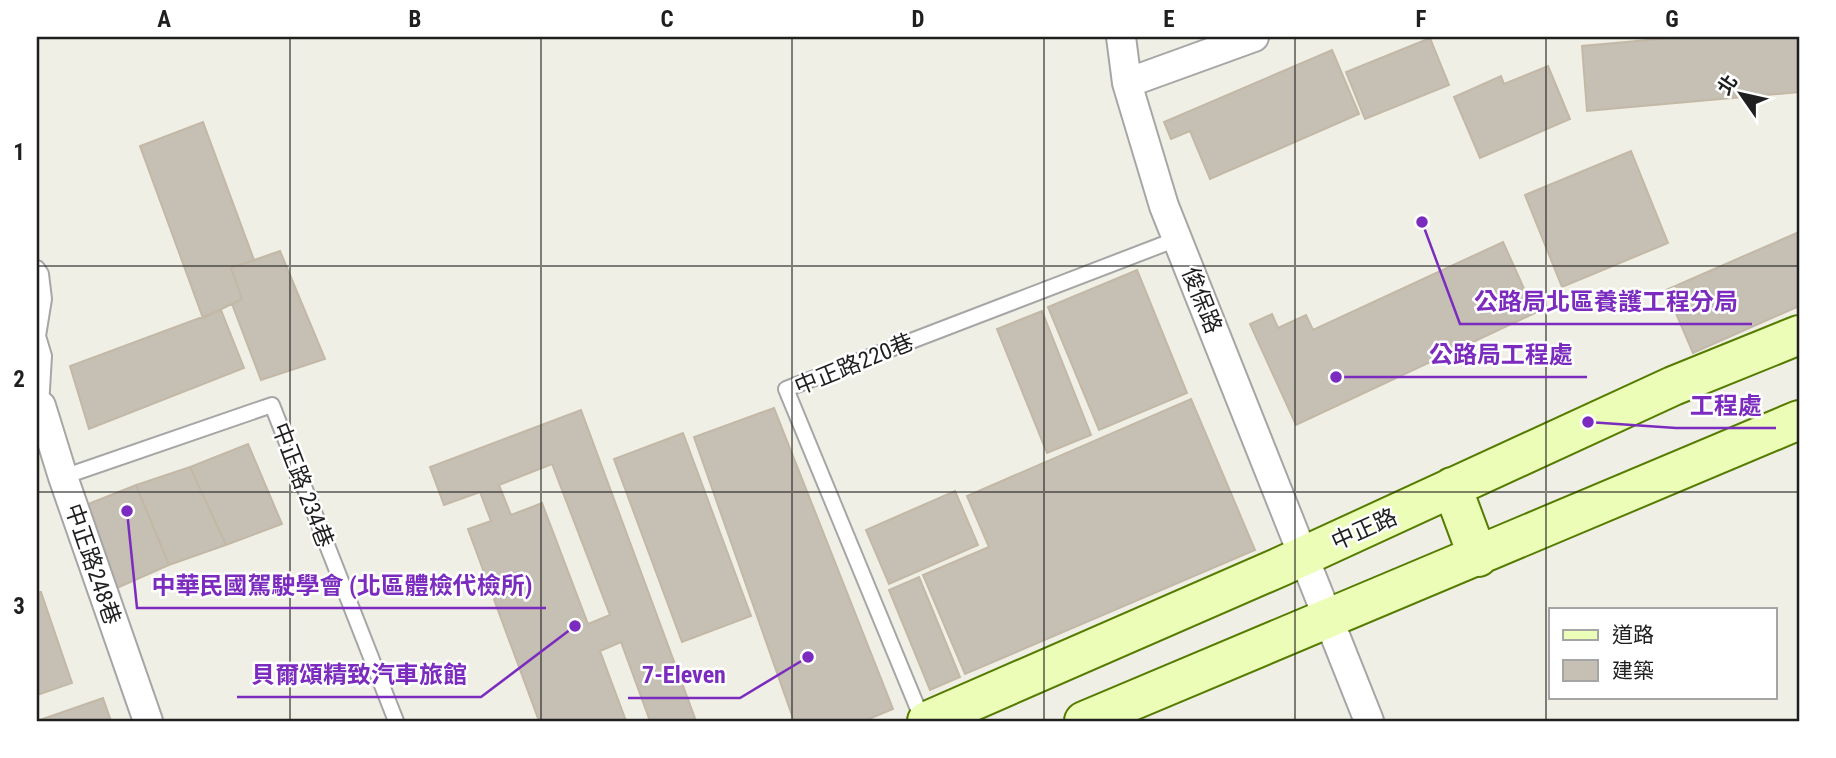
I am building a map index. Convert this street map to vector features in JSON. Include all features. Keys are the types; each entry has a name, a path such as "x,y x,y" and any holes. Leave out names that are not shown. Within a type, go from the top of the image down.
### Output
{"main road":[{"name":"中正路","path":"925,721 1305,556 1673,386 1799,335"},
{"path":"1084,721 1799,420"},
{"path":"1452,487 1478,556"}],"street":[{"name":"俊保路","path":"1122,37 1127,83 1148,158 1177,239 1369,721"},
{"path":"1127,83 1254,37"},
{"name":"中正路248巷","path":"39,404 148,721"}],"lane":[{"name":"中正路220巷","path":"925,721 786,389 1177,239"},
{"path":"37,268 41,274 44,299 38,336 44,356 39,404"},
{"name":"中正路 234巷","path":"63,477 272,405 396,721"}],"building":[{"path":"1681,37 1799,37 1799,92 1587,111 1582,46"},
{"path":"1430,38 1449,85 1365,119 1346,72"},
{"path":"1332,50 1359,114 1210,179 1190,131 1171,139 1164,122"},
{"path":"1548,66 1570,119 1480,158 1454,97 1501,76 1504,84"},
{"path":"203,122 254,260 231,268 242,299 203,318 140,146"},
{"path":"1631,151 1668,243 1562,287 1525,195"},
{"path":"1799,232 1799,306 1693,353 1666,290"},
{"path":"1503,242 1535,313 1296,425 1250,324 1272,314 1278,328 1306,315 1313,330"},
{"path":"280,251 325,359 261,380 232,304 242,299 231,268"},
{"path":"1137,270 1187,393 1099,430 1048,307"},
{"path":"221,310 244,368 89,429 70,366"},
{"path":"1042,311 1091,435 1047,453 997,329"},
{"path":"1191,399 1255,550 965,674 923,575 989,547 967,496"},
{"path":"774,408 893,709 864,721 794,721 694,437"},
{"path":"581,410 696,721 650,721 621,642 600,651 626,721 539,721 468,529 491,521 480,492 444,505 430,467","holes":["552,464 610,615 588,624 542,503 511,515 499,485"]},
{"path":"683,433 751,616 682,642 614,459"},
{"path":"248,444 282,524 226,545 190,467"},
{"path":"190,467 226,545 169,565 136,485"},
{"path":"136,485 169,565 117,588 83,506"},
{"path":"955,491 978,545 889,584 866,530"},
{"path":"919,577 960,677 930,690 889,590"},
{"path":"41,592 72,683 37,695 37,593"},
{"path":"103,698 111,721 37,721"}],"place":[{"name":"公路局北區養護工程分局","path":"1422,222"},
{"name":"公路局工程處","path":"1336,377"},
{"name":"工程處","path":"1588,422"},
{"name":"中華民國駕駛學會 (北區體檢代檢所)","path":"127,511"},
{"name":"貝爾頌精致汽車旅館","path":"575,626"},
{"name":"7-Eleven","path":"808,657"}]}
